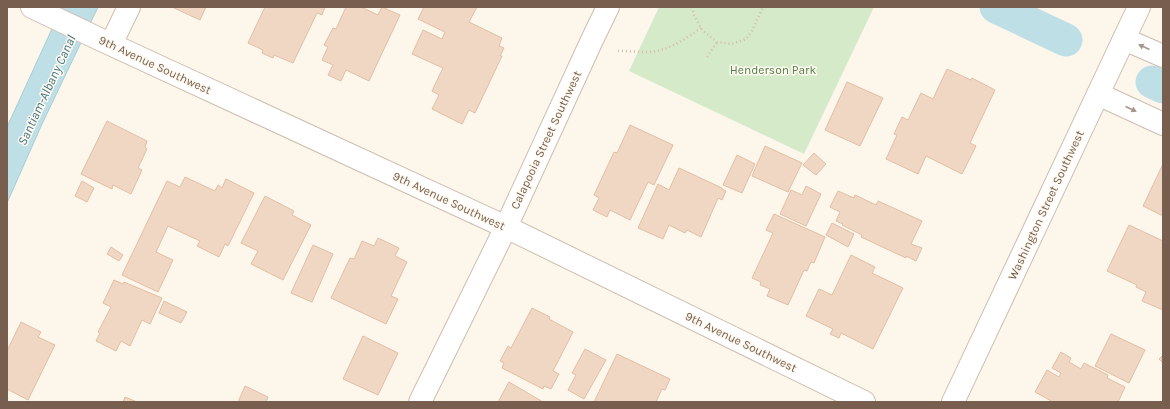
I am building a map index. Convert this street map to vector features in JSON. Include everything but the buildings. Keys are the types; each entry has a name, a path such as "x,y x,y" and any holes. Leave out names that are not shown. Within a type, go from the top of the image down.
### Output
{"street":[{"name":"9th Avenue Southwest","path":"32,7 506,227 864,402"},
{"path":"103,41 129,7"},
{"name":"Calapooia Street Southwest","path":"420,402 506,227 608,7"},
{"name":"Washington Street Southwest","path":"953,402 1139,7"},
{"path":"1124,39 1163,56"},
{"path":"1098,94 1163,124"}],"path":[{"path":"692,7 694,15 702,30 717,42 732,44 746,39 752,31 763,7"},
{"path":"587,50 651,52 665,48 684,39 701,28"},
{"path":"706,57 717,42"}],"green space":[{"name":"Henderson Park","path":"659,7 874,7 804,154 629,71"}],"water":[{"path":"62,7 98,7 42,124 7,203 7,127"}],"waterway":[{"name":"Santiam-Albany Canal","path":"996,7 1066,40"},
{"name":"Santiam-Albany Canal","path":"1152,82 1163,87"}]}
